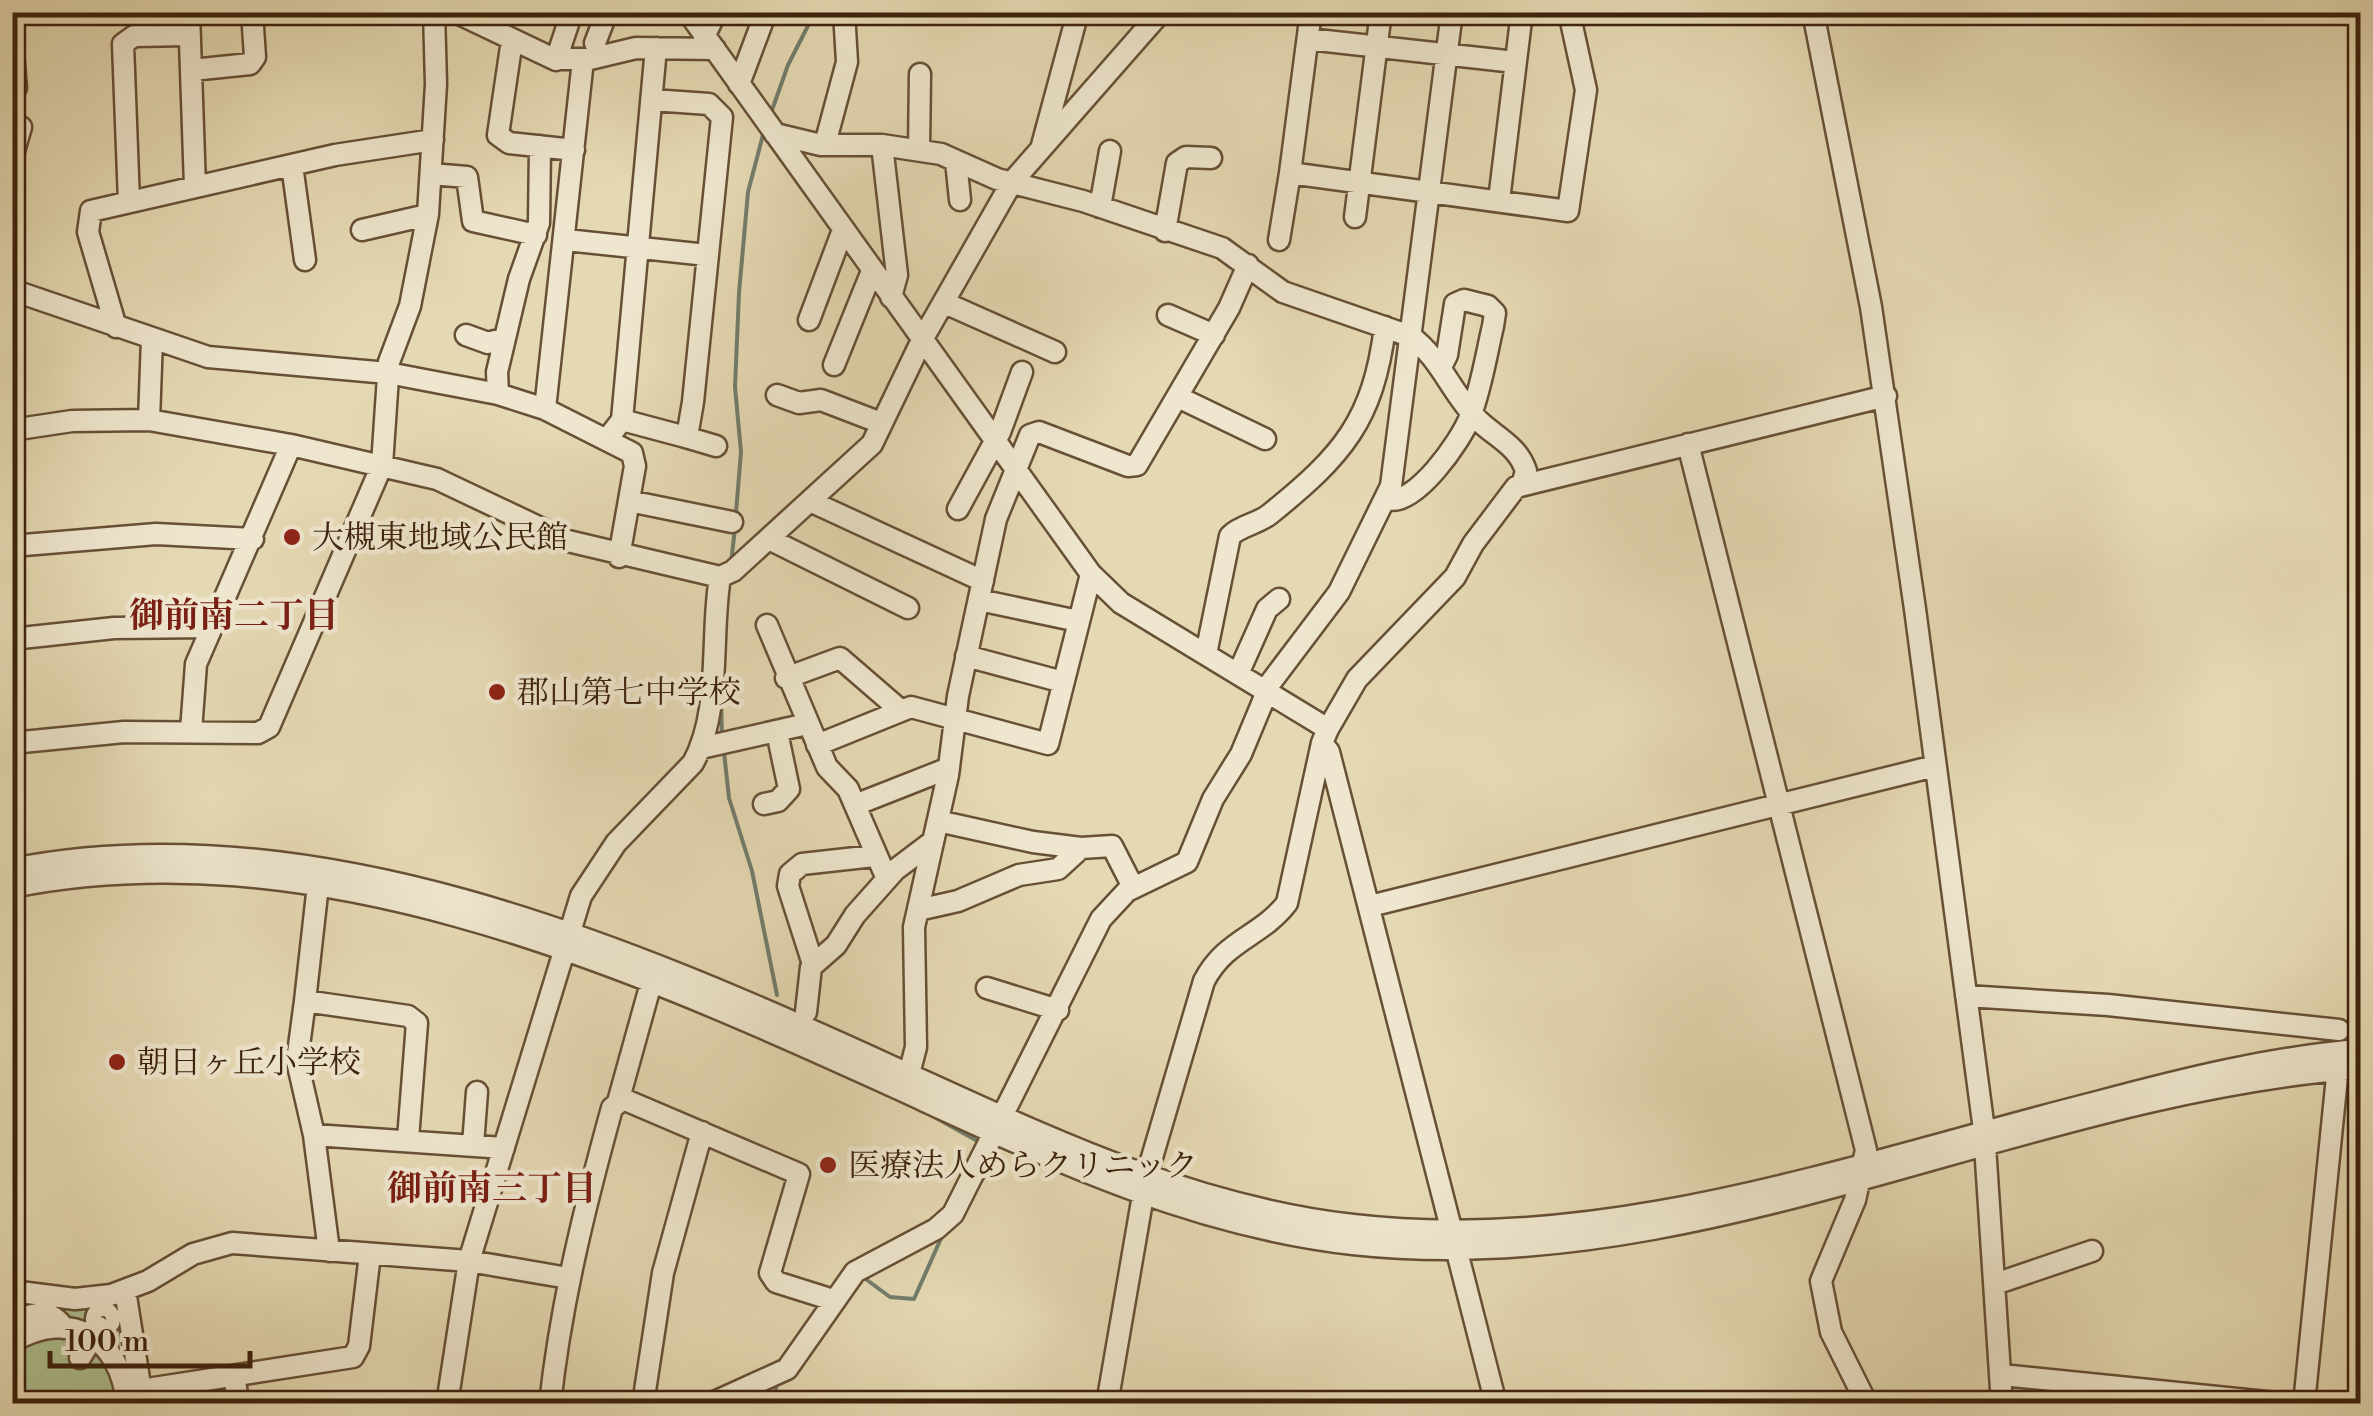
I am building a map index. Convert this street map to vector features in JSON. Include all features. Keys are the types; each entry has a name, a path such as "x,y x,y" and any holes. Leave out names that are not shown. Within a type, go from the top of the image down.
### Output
{"street":[{"path":"189,12 195,186"},
{"path":"192,70 250,64 254,57 252,12"},
{"path":"12,743 38,738 191,731 258,733 269,727 382,465 388,373 410,306 427,215 434,140 434,12"},
{"path":"455,12 556,60 589,51 710,43"},
{"path":"556,60 572,12"},
{"path":"544,410 589,51 607,12"},
{"path":"688,12 994,444 1091,574 1121,602 1267,691 1325,736 1496,1404"},
{"path":"710,43 716,12"},
{"path":"739,84 766,12"},
{"path":"826,144 847,62 844,12"},
{"path":"1041,151 1078,12"},
{"path":"447,1404 470,1261 581,896 598,868 701,748 709,711 720,578 865,452 922,340 1012,182 1161,12"},
{"path":"1278,240 1311,12"},
{"path":"1355,217 1381,12"},
{"path":"710,1404 787,1369 855,1272 946,1221 970,1185 1101,919 1134,887 1188,862 1267,691 1340,592 1387,499 1394,477 1452,12"},
{"path":"1499,200 1522,12"},
{"path":"1290,173 1568,211 1586,90 1569,12"},
{"path":"1813,12 1886,396 1984,1138 2002,1404"},
{"path":"130,202 123,44 134,36 189,35"},
{"path":"1308,39 1515,62"},
{"path":"12,40 16,88"},
{"path":"512,40 498,135 509,144 574,150"},
{"path":"608,438 622,420 656,48"},
{"path":"919,150 920,74"},
{"path":"652,100 710,104 722,117 688,432 682,436"},
{"path":"12,158 21,126"},
{"path":"775,134 826,144 919,150 1228,250 1284,292 1410,336 1440,367 1472,413 1516,453 1526,472 1522,485"},
{"path":"116,326 88,220 91,211 292,165 434,140"},
{"path":"882,145 897,274 891,297"},
{"path":"498,394 505,338 521,270 536,235 541,200 540,146"},
{"path":"1100,208 1110,151"},
{"path":"1165,231 1177,162 1186,157 1211,158"},
{"path":"956,162 960,200"},
{"path":"292,165 305,260"},
{"path":"431,174 467,177 473,222 536,235"},
{"path":"362,230 427,215"},
{"path":"809,320 843,230"},
{"path":"566,240 707,255"},
{"path":"908,1074 916,1047 914,927 996,519 1030,435 1038,432 1128,466 1136,465 1214,334 1248,265"},
{"path":"834,366 872,270"},
{"path":"12,290 208,357 388,373 498,394 608,438 634,457 619,557"},
{"path":"1387,499 1405,499 1431,475 1472,413 1494,326 1495,313 1488,306 1464,300 1455,304 1447,356 1440,367"},
{"path":"946,303 1054,352"},
{"path":"1168,315 1214,334"},
{"path":"1206,654 1230,536 1264,518 1293,495 1363,418 1377,383 1385,328"},
{"path":"466,335 488,343 505,338"},
{"path":"149,420 152,339"},
{"path":"958,509 994,444 1022,372"},
{"path":"776,394 799,404 819,399 882,423"},
{"path":"1106,1404 1145,1187 1204,981 1217,957 1276,917 1287,903 1325,736 1369,663 1455,577 1478,536 1510,493 1522,485 1886,396"},
{"path":"1178,397 1264,439"},
{"path":"12,430 72,421 149,420 291,445 437,479 568,542 720,578"},
{"path":"622,420 716,446"},
{"path":"1688,444 1866,1150 1855,1200 1821,1281 1830,1332 1868,1404"},
{"path":"191,731 194,670 291,445"},
{"path":"629,500 732,522"},
{"path":"812,502 981,590 1078,622"},
{"path":"12,546 156,534 252,540"},
{"path":"769,539 908,608"},
{"path":"817,745 898,709 911,707 1048,744 1091,574"},
{"path":"1238,674 1267,609 1279,599"},
{"path":"767,625 827,768 848,789 887,879"},
{"path":"12,639 114,628 212,628"},
{"path":"966,656 1064,682"},
{"path":"786,678 840,658 898,709"},
{"path":"701,748 807,724"},
{"path":"764,804 781,799 789,786 776,732"},
{"path":"1370,906 1935,766"},
{"path":"855,805 948,768"},
{"path":"935,832 1081,848 1115,848 1134,887"},
{"path":"813,964 836,945 843,930 887,879 935,832"},
{"path":"918,910 958,901 1019,875 1058,869 1081,848"},
{"path":"12,869 118,853 221,854 295,861 416,888 566,945 1145,1187 1274,1213 1454,1241 1579,1243 1654,1232 1984,1138 2232,1086 2344,1050"},
{"path":"806,1012 813,964 787,878 802,864 874,856"},
{"path":"12,887 119,871 220,872 292,878 412,906 566,945 762,1008 908,1074 998,1125"},
{"path":"317,894 297,1061 314,1135 328,1251"},
{"path":"988,988 1058,1010"},
{"path":"618,1102 648,994"},
{"path":"1966,996 2108,1005 2344,1050 2360,1068"},
{"path":"305,1001 408,1016 417,1023 408,1139"},
{"path":"2304,1404 2344,1050"},
{"path":"473,1145 477,1092"},
{"path":"550,1404 568,1278 612,1108 618,1102 627,1099 799,1174 770,1274 776,1282 833,1300"},
{"path":"642,1404 663,1273 702,1132"},
{"path":"314,1135 504,1148"},
{"path":"12,1292 75,1300 126,1290 193,1254 222,1245 470,1261 568,1278"},
{"path":"1995,1284 2092,1252"},
{"path":"137,1399 234,1377 353,1357 359,1346 370,1254"},
{"path":"126,1290 137,1399"},
{"path":"12,1320 39,1312 64,1328"},
{"path":"105,1319 122,1350 118,1364 137,1399"},
{"path":"12,1342 29,1334 105,1319"},
{"path":"80,1358 105,1319"},
{"path":"2002,1375 2185,1399 2286,1404"},
{"path":"234,1377 238,1404"}],"green space":[{"path":"13,1301 120,1306 135,1403 13,1404"}],"waterway":[{"path":"771,113 788,65 815,12"},
{"path":"736,513 741,452 735,387 739,293 748,192 764,131"},
{"path":"731,563 735,528"},
{"path":"726,613 728,593"},
{"path":"721,697 722,738"},
{"path":"724,752 729,798 752,871 777,995"},
{"path":"929,1114 981,1143"},
{"path":"975,1191 999,1153 994,1150"},
{"path":"863,1277 890,1297 914,1299 943,1234"},
{"path":"772,1404 777,1384"}],"place":[{"name":"大槻東地域公民館","path":"292,537"},
{"name":"郡山第七中学校","path":"497,692"},
{"name":"朝日ヶ丘小学校","path":"117,1062"},
{"name":"医療法人めらクリニック","path":"828,1165"}],"district":[{"name":"御前南二丁目","path":"234,615"},
{"name":"御前南三丁目","path":"492,1188"}]}
